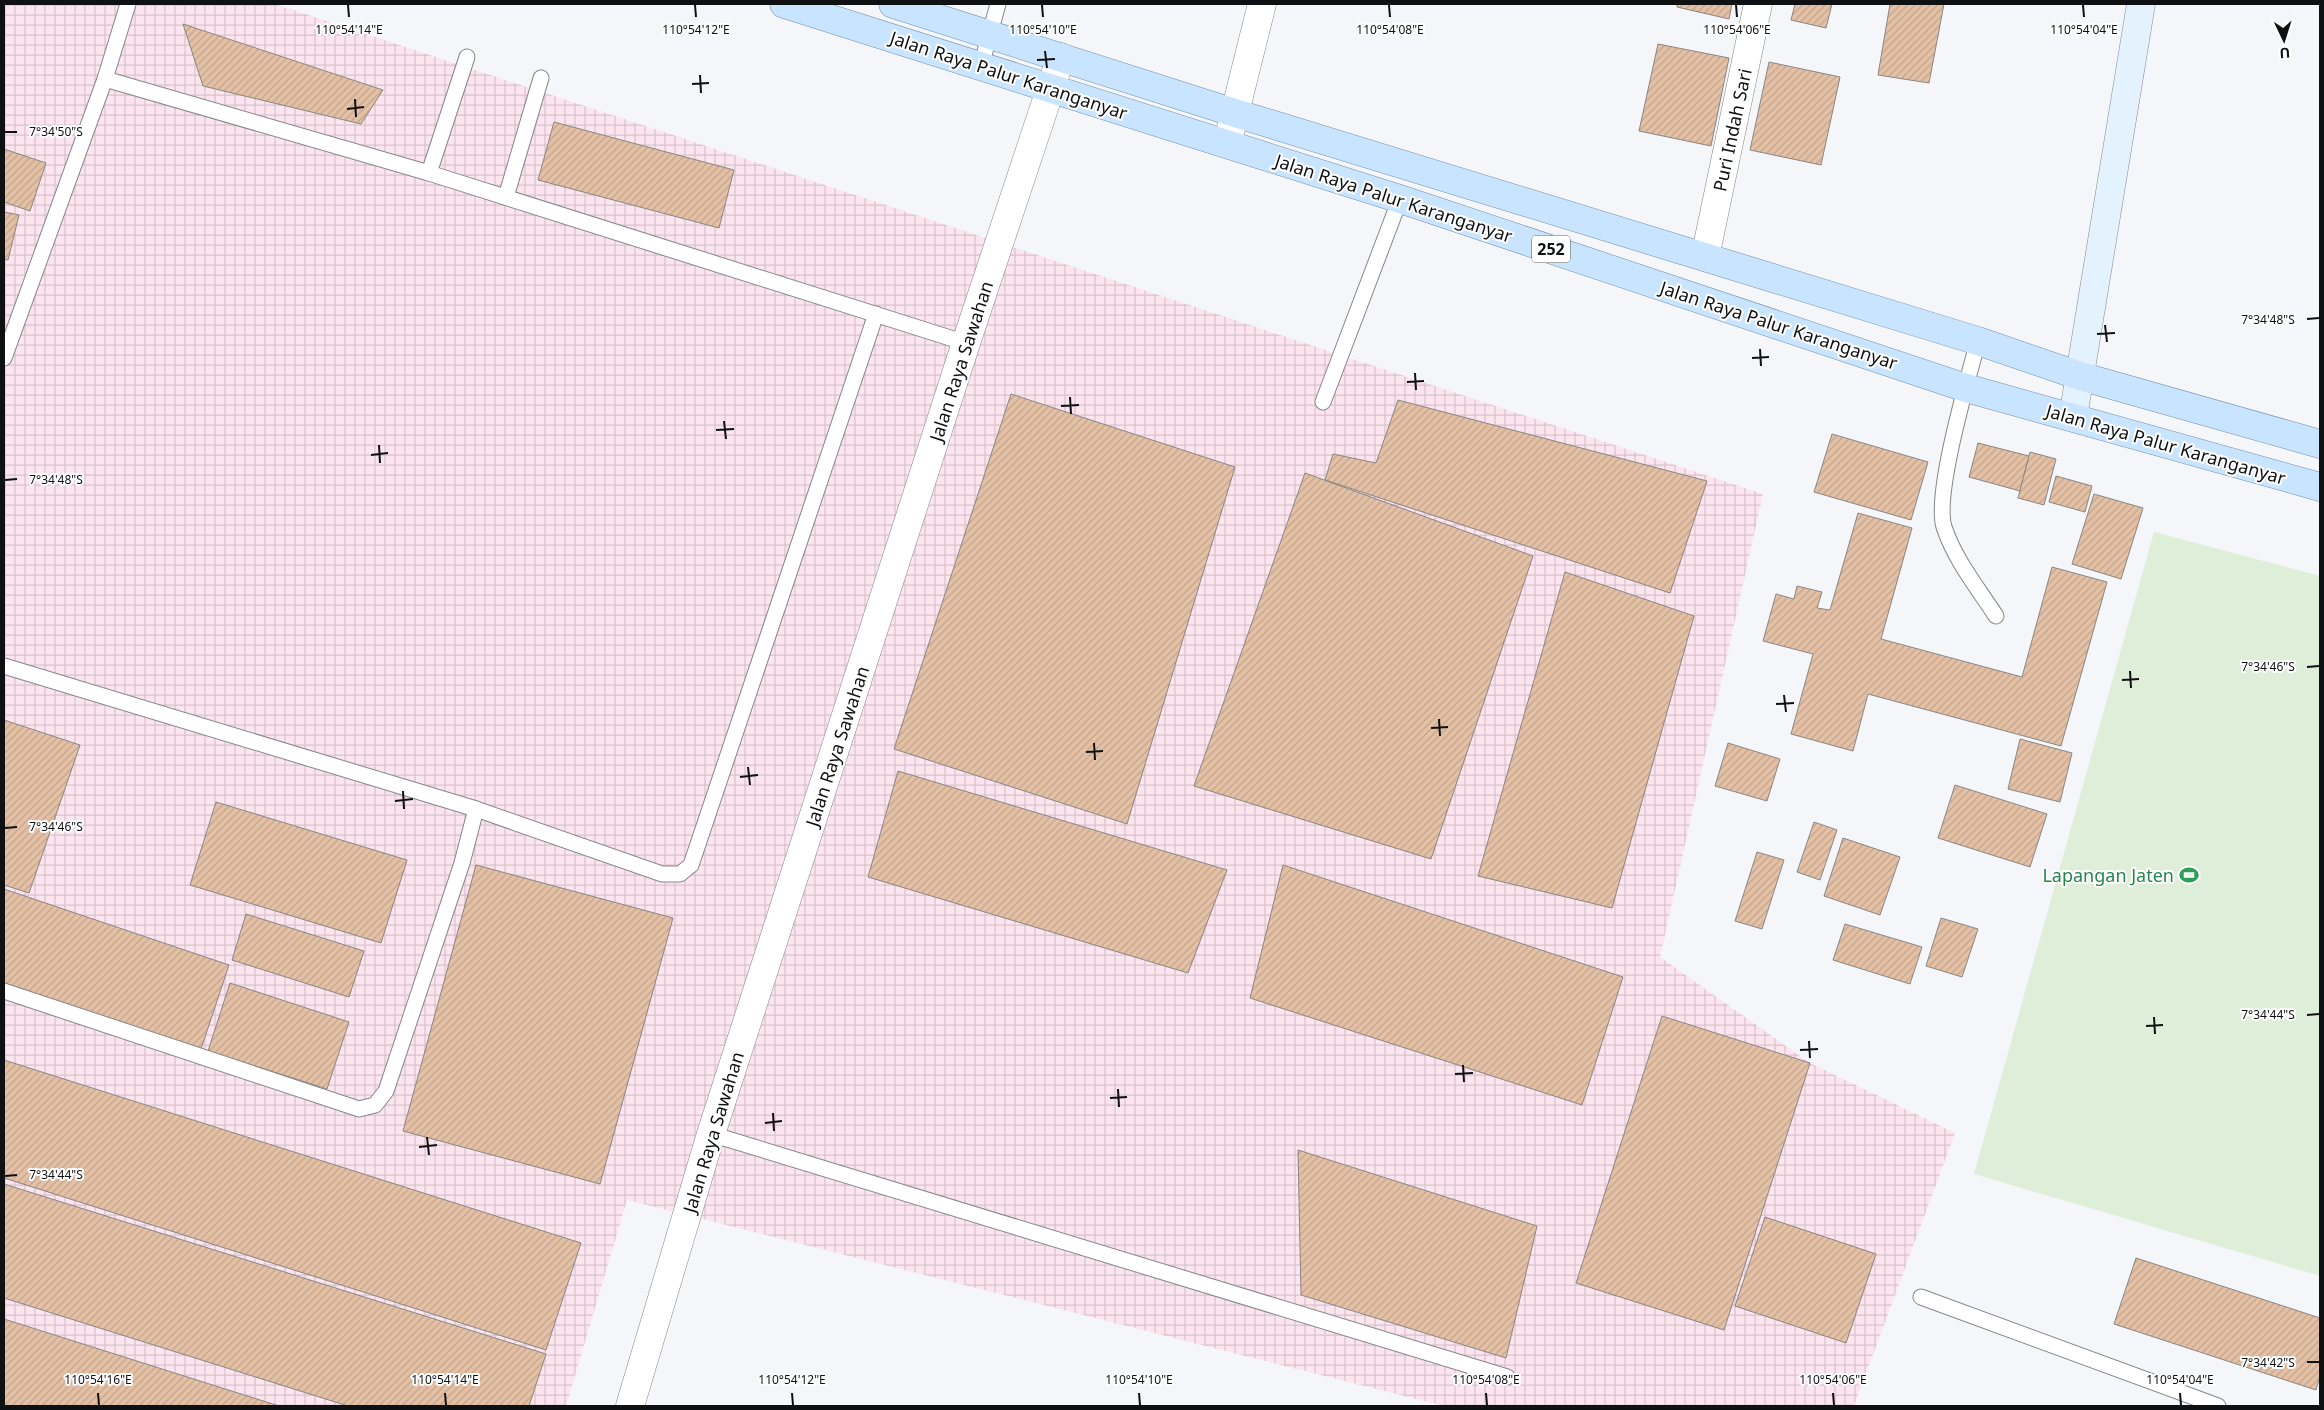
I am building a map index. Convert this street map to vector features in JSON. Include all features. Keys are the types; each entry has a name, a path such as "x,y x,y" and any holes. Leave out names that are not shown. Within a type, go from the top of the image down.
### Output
{"main road":[{"name":"Jalan Raya Palur Karanganyar","path":"784,4 1400,199 1966,388 2320,487"},
{"name":"Jalan Raya Palur Karanganyar","path":"893,4 990,33 1235,112 1978,341 2082,363 2320,444"}],"street":[{"path":"1227,144 1262,4"},
{"name":"Puri Indah Sari","path":"1705,257 1758,4"},
{"path":"2073,417 2141,4"},
{"name":"Jalan Raya Sawahan","path":"630,1406 711,1134 966,343 1061,57"}],"lane":[{"path":"4,358 105,79 128,4"},
{"path":"981,66 998,4"},
{"path":"429,173 467,57"},
{"path":"506,197 541,78"},
{"path":"105,79 429,173 966,343"},
{"path":"1323,402 1400,199"},
{"path":"4,666 476,809 662,874 680,874 691,865 876,314"},
{"path":"1978,341 1942,493 1943,525 1954,552 1996,616"},
{"path":"4,991 359,1109 375,1105 386,1091 462,863 476,809"},
{"path":"711,1134 1507,1377"},
{"path":"1920,1297 2218,1406"}],"shaded area":[{"path":"4,4 275,4 1763,494 1660,957 1810,1063 1955,1133 1854,1406 1444,1406 627,1200 566,1406 4,1406"}],"green space":[{"name":"Lapangan Jaten","path":"2154,532 2320,576 2320,1276 1974,1174"}],"building":[{"path":"1677,4 1732,4 1729,19 1677,7"},
{"path":"1795,4 1832,4 1826,28 1791,20"},
{"path":"1890,4 1944,4 1929,83 1878,75"},
{"path":"183,24 383,90 361,124 203,86"},
{"path":"1658,44 1729,58 1711,146 1639,131"},
{"path":"1769,62 1840,77 1821,165 1750,150"},
{"path":"554,122 734,170 719,228 538,180"},
{"path":"4,149 46,163 30,211 4,202"},
{"path":"4,212 19,215 8,260 4,259"},
{"path":"1011,394 1235,467 1127,824 894,749"},
{"path":"1398,400 1707,481 1670,593 1325,480 1333,454 1376,463"},
{"path":"1832,434 1928,462 1911,520 1814,492"},
{"path":"1978,443 2029,456 2020,491 1969,477"},
{"path":"2030,452 2056,459 2044,505 2018,498"},
{"path":"1305,473 1533,556 1431,859 1194,786"},
{"path":"2056,476 2092,486 2085,512 2049,502"},
{"path":"2094,494 2143,508 2121,579 2072,564"},
{"path":"1858,513 1912,528 1881,639 2022,677 2052,567 2107,582 2061,746 1868,694 1853,751 1791,734 1813,654 1763,641 1776,594 1794,599 1797,586 1822,592 1817,608 1830,610"},
{"path":"1565,572 1694,616 1612,908 1478,876"},
{"path":"4,720 80,745 29,893 4,885"},
{"path":"2020,739 2072,753 2060,802 2008,789"},
{"path":"1728,743 1780,759 1767,801 1715,786"},
{"path":"898,771 1227,870 1188,973 868,877"},
{"path":"1955,785 2047,814 2030,867 1938,838"},
{"path":"216,802 407,860 381,943 190,885"},
{"path":"1814,822 1837,830 1820,880 1797,872"},
{"path":"1843,838 1900,857 1880,915 1824,896"},
{"path":"1757,852 1784,860 1762,929 1735,921"},
{"path":"476,865 673,918 600,1184 403,1131"},
{"path":"1283,865 1623,977 1582,1105 1250,998"},
{"path":"4,889 229,965 201,1049 4,983"},
{"path":"246,914 364,951 349,997 232,960"},
{"path":"1941,918 1978,929 1962,977 1926,966"},
{"path":"1845,924 1922,947 1910,984 1833,960"},
{"path":"230,983 349,1022 327,1089 208,1051"},
{"path":"1662,1016 1810,1063 1724,1330 1576,1283"},
{"path":"4,1060 581,1243 546,1350 4,1178"},
{"path":"1298,1150 1537,1226 1506,1358 1301,1295"},
{"path":"4,1184 546,1354 529,1406 348,1406 4,1298"},
{"path":"1765,1217 1876,1254 1846,1343 1735,1306"},
{"path":"2136,1258 2320,1318 2320,1376 2316,1390 2114,1324"},
{"path":"4,1319 279,1406 4,1406"}],"place":[{"name":"Lapangan Jaten","path":"2189,875"}]}
